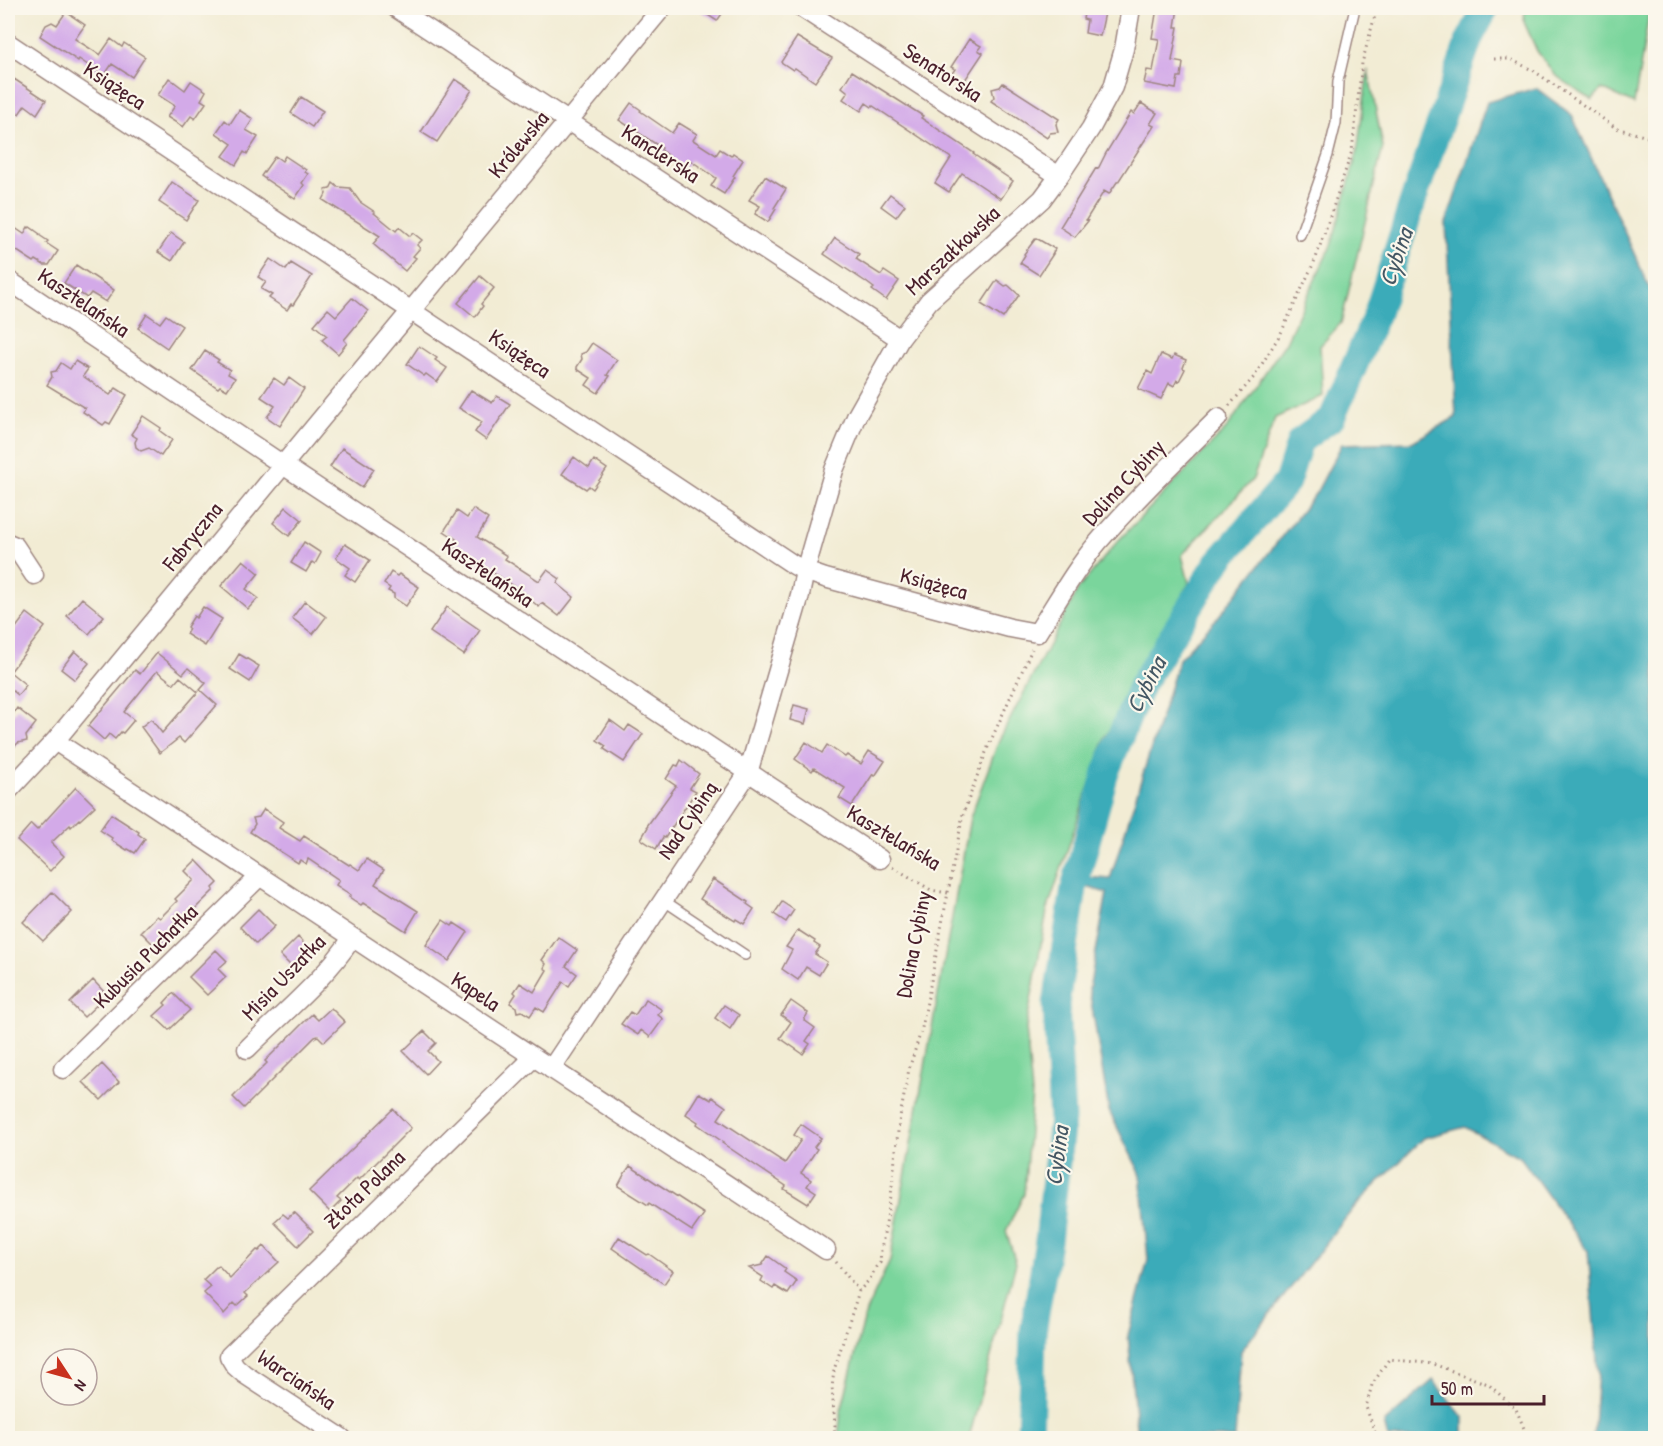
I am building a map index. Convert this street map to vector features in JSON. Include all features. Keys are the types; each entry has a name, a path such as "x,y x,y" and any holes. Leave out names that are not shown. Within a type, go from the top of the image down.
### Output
{"street":[{"name":"Kanclerska","path":"396,8 900,339"},
{"name":"Królewska","path":"411,310 662,8"},
{"name":"Senatorska","path":"802,8 1059,176"},
{"name":"Marszałkowska","path":"805,571 834,470 856,417 900,339 929,301 1042,199 1059,176 1091,128 1113,87 1124,49 1131,8"},
{"name":"Książęca","path":"8,43 805,571 999,625 1037,633"},
{"name":"Kasztelańska","path":"8,280 282,465 880,859"},
{"name":"Fabryczna","path":"8,790 55,741 411,310"},
{"name":"Dolina Cybiny","path":"1037,633 1099,541 1218,418"},
{"path":"8,543 15,546 34,575"},
{"name":"Nad Cybiną","path":"550,1069 748,773 805,571"},
{"name":"Kapela","path":"55,741 826,1250"},
{"name":"Kubusia Puchatka","path":"63,1069 259,877"},
{"name":"Misia Uszatka","path":"247,1048 317,981 352,938"},
{"name":"Złota Polana","path":"229,1356 533,1058"},
{"name":"Warciańska","path":"229,1356 244,1374 342,1438"}],"lane":[{"path":"1300,235 1328,155 1336,123 1338,81 1355,8"},
{"path":"663,900 745,955"}],"path":[{"path":"1494,59 1510,59 1533,71 1616,128 1650,138 1656,145"},
{"name":"Dolina Cybiny","path":"834,1438 832,1388 834,1370 859,1291 880,1263 891,1196 899,1122 909,1069 922,1028 963,814 988,747 1030,654 1037,633"},
{"name":"Kasztelańska","path":"880,859 931,890 948,893"},
{"path":"826,1250 859,1291"},
{"path":"1377,1438 1366,1407 1372,1385 1389,1359 1433,1364 1488,1384 1515,1409 1528,1438"}],"green space":[{"path":"1525,8 1650,8 1634,104 1602,89 1592,100 1555,75 1537,51 1524,22"},
{"path":"1368,70 1383,147 1341,323 1320,346 1323,396 1275,418 1253,479 1182,555 1189,583 1105,738 1047,911 1026,1028 1032,1094 1024,1194 1006,1231 1016,1263 969,1438 838,1438 841,1411 866,1312 890,1260 970,818 999,740 1079,588 1117,542 1227,428 1286,342 1332,243 1357,153"}],"water":[{"path":"1536,88 1572,115 1655,300 1655,1438 1593,1438 1598,1373 1588,1251 1521,1158 1465,1127 1424,1138 1356,1205 1241,1351 1235,1438 1137,1438 1128,1335 1148,1260 1140,1173 1109,1111 1089,989 1107,893 1086,887 1087,877 1110,879 1179,659 1218,617 1316,493 1342,444 1412,442 1456,417 1446,223 1487,102"},
{"path":"1433,1380 1463,1417 1463,1438 1388,1438 1384,1423"}],"building":[{"path":"697,8 726,8 717,21"},
{"path":"1085,8 1106,8 1100,36 1085,33 1087,20 1083,19"},
{"path":"1157,8 1178,8 1175,27 1178,27 1172,61 1183,63 1176,89 1144,83 1147,70 1153,71 1159,39 1152,38"},
{"path":"66,12 85,25 75,39 100,55 111,39 122,47 124,43 145,57 132,77 112,64 104,76 40,36 46,25 52,22 57,25"},
{"path":"797,37 832,58 815,82 795,68 793,70 781,62"},
{"path":"969,39 981,46 978,50 983,53 963,83 951,75 955,69 951,67"},
{"path":"852,71 923,116 921,118 1013,181 1001,199 962,173 949,192 935,183 951,158 873,106 866,103 861,111 843,99 848,92 842,87"},
{"path":"169,78 185,90 191,81 206,91 201,100 206,103 195,119 191,116 183,127 167,117 175,106 158,95"},
{"path":"14,79 46,100 37,114 25,105 19,114 8,106 8,88"},
{"path":"455,79 472,90 437,142 421,132"},
{"path":"1003,83 1059,119 1056,124 1058,132 1050,133 1047,138 991,101 994,97 992,89 1000,87"},
{"path":"301,97 323,111 312,127 291,113"},
{"path":"631,103 672,133 679,123 697,134 693,140 716,155 720,149 731,156 733,153 743,160 724,194 711,186 716,178 690,160 685,168 667,156 661,150 662,148 619,120"},
{"path":"1141,103 1157,113 1150,124 1154,126 1118,182 1109,194 1104,191 1086,220 1088,221 1075,237 1060,227 1096,168 1098,169 1131,112 1134,114"},
{"path":"239,110 253,119 246,130 258,137 247,154 244,152 236,165 223,156 232,144 216,133 225,120 230,124"},
{"path":"275,156 282,161 285,156 306,170 308,174 295,199 261,176"},
{"path":"765,176 786,189 768,222 755,214 760,206 749,200"},
{"path":"172,182 199,200 186,220 159,202"},
{"path":"333,183 338,187 350,188 360,202 396,231 399,227 410,236 413,233 422,240 417,245 420,248 413,256 416,258 405,271 373,244 380,236 323,200 325,190 330,189"},
{"path":"890,194 905,205 896,217 881,206"},
{"path":"28,227 40,234 48,241 46,243 58,251 49,265 36,260 34,262 8,245 8,239 15,228 24,234"},
{"path":"171,233 184,242 172,261 158,252"},
{"path":"835,238 859,254 856,259 881,275 884,271 899,281 886,300 872,290 874,288 866,282 824,254"},
{"path":"1036,238 1055,249 1039,275 1020,263"},
{"path":"270,259 286,270 291,263 312,276 293,305 291,304 287,310 269,298 272,295 261,289 266,282 258,277"},
{"path":"76,265 114,290 106,302 91,293 87,298 64,283"},
{"path":"480,276 494,288 481,304 483,306 475,317 458,303"},
{"path":"997,280 1005,286 1008,285 1019,295 1003,318 981,304"},
{"path":"352,298 368,311 344,340 347,343 338,354 322,340 327,336 314,325 328,309 336,316"},
{"path":"147,314 160,323 166,315 182,326 167,348 138,328"},
{"path":"592,343 617,360 607,375 610,376 598,393 586,385 591,378 577,369 582,359 581,354 586,352"},
{"path":"419,346 447,368 437,382 407,364"},
{"path":"205,351 219,360 217,362 230,370 228,374 235,378 227,390 220,386 218,388 192,370"},
{"path":"1161,354 1172,359 1174,355 1186,360 1183,368 1185,369 1179,381 1177,380 1174,386 1169,383 1161,399 1138,389 1147,371 1152,374"},
{"path":"75,361 88,369 83,376 110,395 116,388 127,395 110,424 106,422 103,425 83,412 85,408 47,385 52,377 51,372 56,371 61,363 70,369"},
{"path":"274,378 284,385 289,378 304,389 280,426 267,417 275,406 261,397"},
{"path":"471,390 492,403 497,396 510,404 486,440 475,432 482,422 459,408"},
{"path":"143,416 161,428 160,431 172,440 161,456 149,448 141,451 136,447 137,438 131,434"},
{"path":"342,448 374,469 362,488 330,467"},
{"path":"574,457 589,468 594,460 607,469 593,489 589,486 586,489 562,474"},
{"path":"286,507 302,520 289,536 273,523"},
{"path":"473,509 488,519 477,537 507,556 505,559 539,581 547,570 560,579 557,583 574,597 559,616 542,603 539,607 528,596 452,546 456,539 444,531 457,511 467,518"},
{"path":"304,542 321,553 315,564 312,562 306,572 291,563"},
{"path":"345,544 370,560 355,582 345,575 350,568 336,558"},
{"path":"243,560 259,573 246,589 258,598 248,609 221,586"},
{"path":"391,572 397,576 399,574 419,587 406,606 394,598 394,594 388,591 390,588 384,584"},
{"path":"82,598 104,616 89,634 67,616"},
{"path":"305,601 326,617 313,634 292,618"},
{"path":"203,607 222,619 205,646 186,634 189,629 187,627"},
{"path":"447,607 480,630 464,655 430,632"},
{"path":"27,613 45,627 10,672 26,685 18,695 8,687 8,638"},
{"path":"75,651 89,663 75,680 61,669"},
{"path":"157,653 183,674 188,668 206,683 200,690 217,705 184,743 179,738 160,753 141,727 151,719 162,733 198,692 180,677 174,684 157,671 124,712 134,720 115,739 109,734 104,740 88,726 135,670 140,674"},
{"path":"239,654 259,666 250,682 230,669"},
{"path":"794,705 809,709 805,724 790,720"},
{"path":"17,708 36,723 26,736 27,741 15,746 8,740 8,721"},
{"path":"610,720 625,731 629,725 643,734 624,762 604,749 606,746 597,740"},
{"path":"806,742 822,753 827,745 861,764 869,751 885,761 875,776 873,774 852,806 839,798 845,788 814,768 812,771 795,759"},
{"path":"681,760 699,774 690,788 696,791 656,849 641,839 647,826 676,786 666,779"},
{"path":"76,787 95,806 51,843 64,856 50,871 17,840 31,824 37,830"},
{"path":"264,809 283,822 279,828 300,841 304,836 359,870 367,859 384,870 375,884 418,911 406,931 363,903 361,905 349,897 351,895 336,885 339,880 308,859 306,864 300,860 298,863 250,832 255,824 253,818 259,817"},
{"path":"111,814 139,832 138,834 145,839 135,853 111,840 112,838 100,830"},
{"path":"196,860 218,883 213,888 214,890 156,947 141,932 157,916 160,918 194,880 185,871"},
{"path":"713,879 748,902 747,904 754,909 744,924 736,919 735,921 700,899"},
{"path":"52,892 72,912 43,941 23,922"},
{"path":"782,902 794,910 786,922 774,914"},
{"path":"258,909 275,926 256,944 240,927"},
{"path":"443,920 452,926 454,923 468,932 449,961 426,945"},
{"path":"798,930 815,941 814,943 820,947 815,954 827,962 819,975 806,967 798,980 782,969 792,950 786,947"},
{"path":"298,937 312,952 294,969 280,955"},
{"path":"558,937 577,950 566,966 577,974 569,986 563,982 544,1012 536,1007 530,1016 522,1011 517,1012 516,1007 510,1003 516,994 514,992 520,983 534,992 547,970 542,960"},
{"path":"216,950 227,961 218,969 226,977 207,995 189,977"},
{"path":"93,980 107,995 84,1017 70,1003"},
{"path":"173,993 190,1010 169,1030 154,1016 166,1005 164,1003"},
{"path":"646,999 662,1010 658,1015 663,1019 650,1037 641,1030 638,1035 621,1024 630,1012 635,1015"},
{"path":"791,1001 808,1013 804,1020 815,1028 806,1041 810,1044 803,1054 780,1038 791,1022 781,1015"},
{"path":"724,1005 739,1015 730,1029 715,1018"},
{"path":"331,1008 345,1022 324,1042 318,1036 315,1037 244,1108 233,1097 312,1014 318,1020"},
{"path":"424,1031 436,1043 428,1051 438,1061 426,1074 403,1051"},
{"path":"102,1064 119,1082 101,1100 83,1082"},
{"path":"699,1093 711,1100 712,1097 726,1107 718,1119 785,1163 801,1140 794,1135 801,1124 821,1138 814,1147 817,1149 801,1173 811,1180 807,1186 816,1192 808,1204 784,1189 786,1186 722,1143 686,1114"},
{"path":"393,1109 411,1128 359,1180 357,1178 337,1198 341,1201 330,1212 309,1191"},
{"path":"630,1166 704,1214 692,1231 618,1186"},
{"path":"294,1212 313,1231 298,1246 274,1222 283,1214 288,1218"},
{"path":"619,1237 673,1271 664,1284 612,1248"},
{"path":"264,1246 279,1262 245,1293 248,1296 237,1306 234,1303 224,1314 204,1293 211,1287 203,1280 218,1265 230,1278 257,1250 259,1251"},
{"path":"768,1256 786,1269 784,1272 797,1281 788,1294 775,1286 773,1289 761,1281 763,1277 749,1268 762,1265"}],"waterway":[{"name":"Cybina","path":"1030,1438 1033,1332 1048,1241 1062,1119 1056,1004 1074,888 1106,772 1142,684 1217,563 1287,482 1300,441 1332,418 1377,313 1469,40 1486,8"}]}
